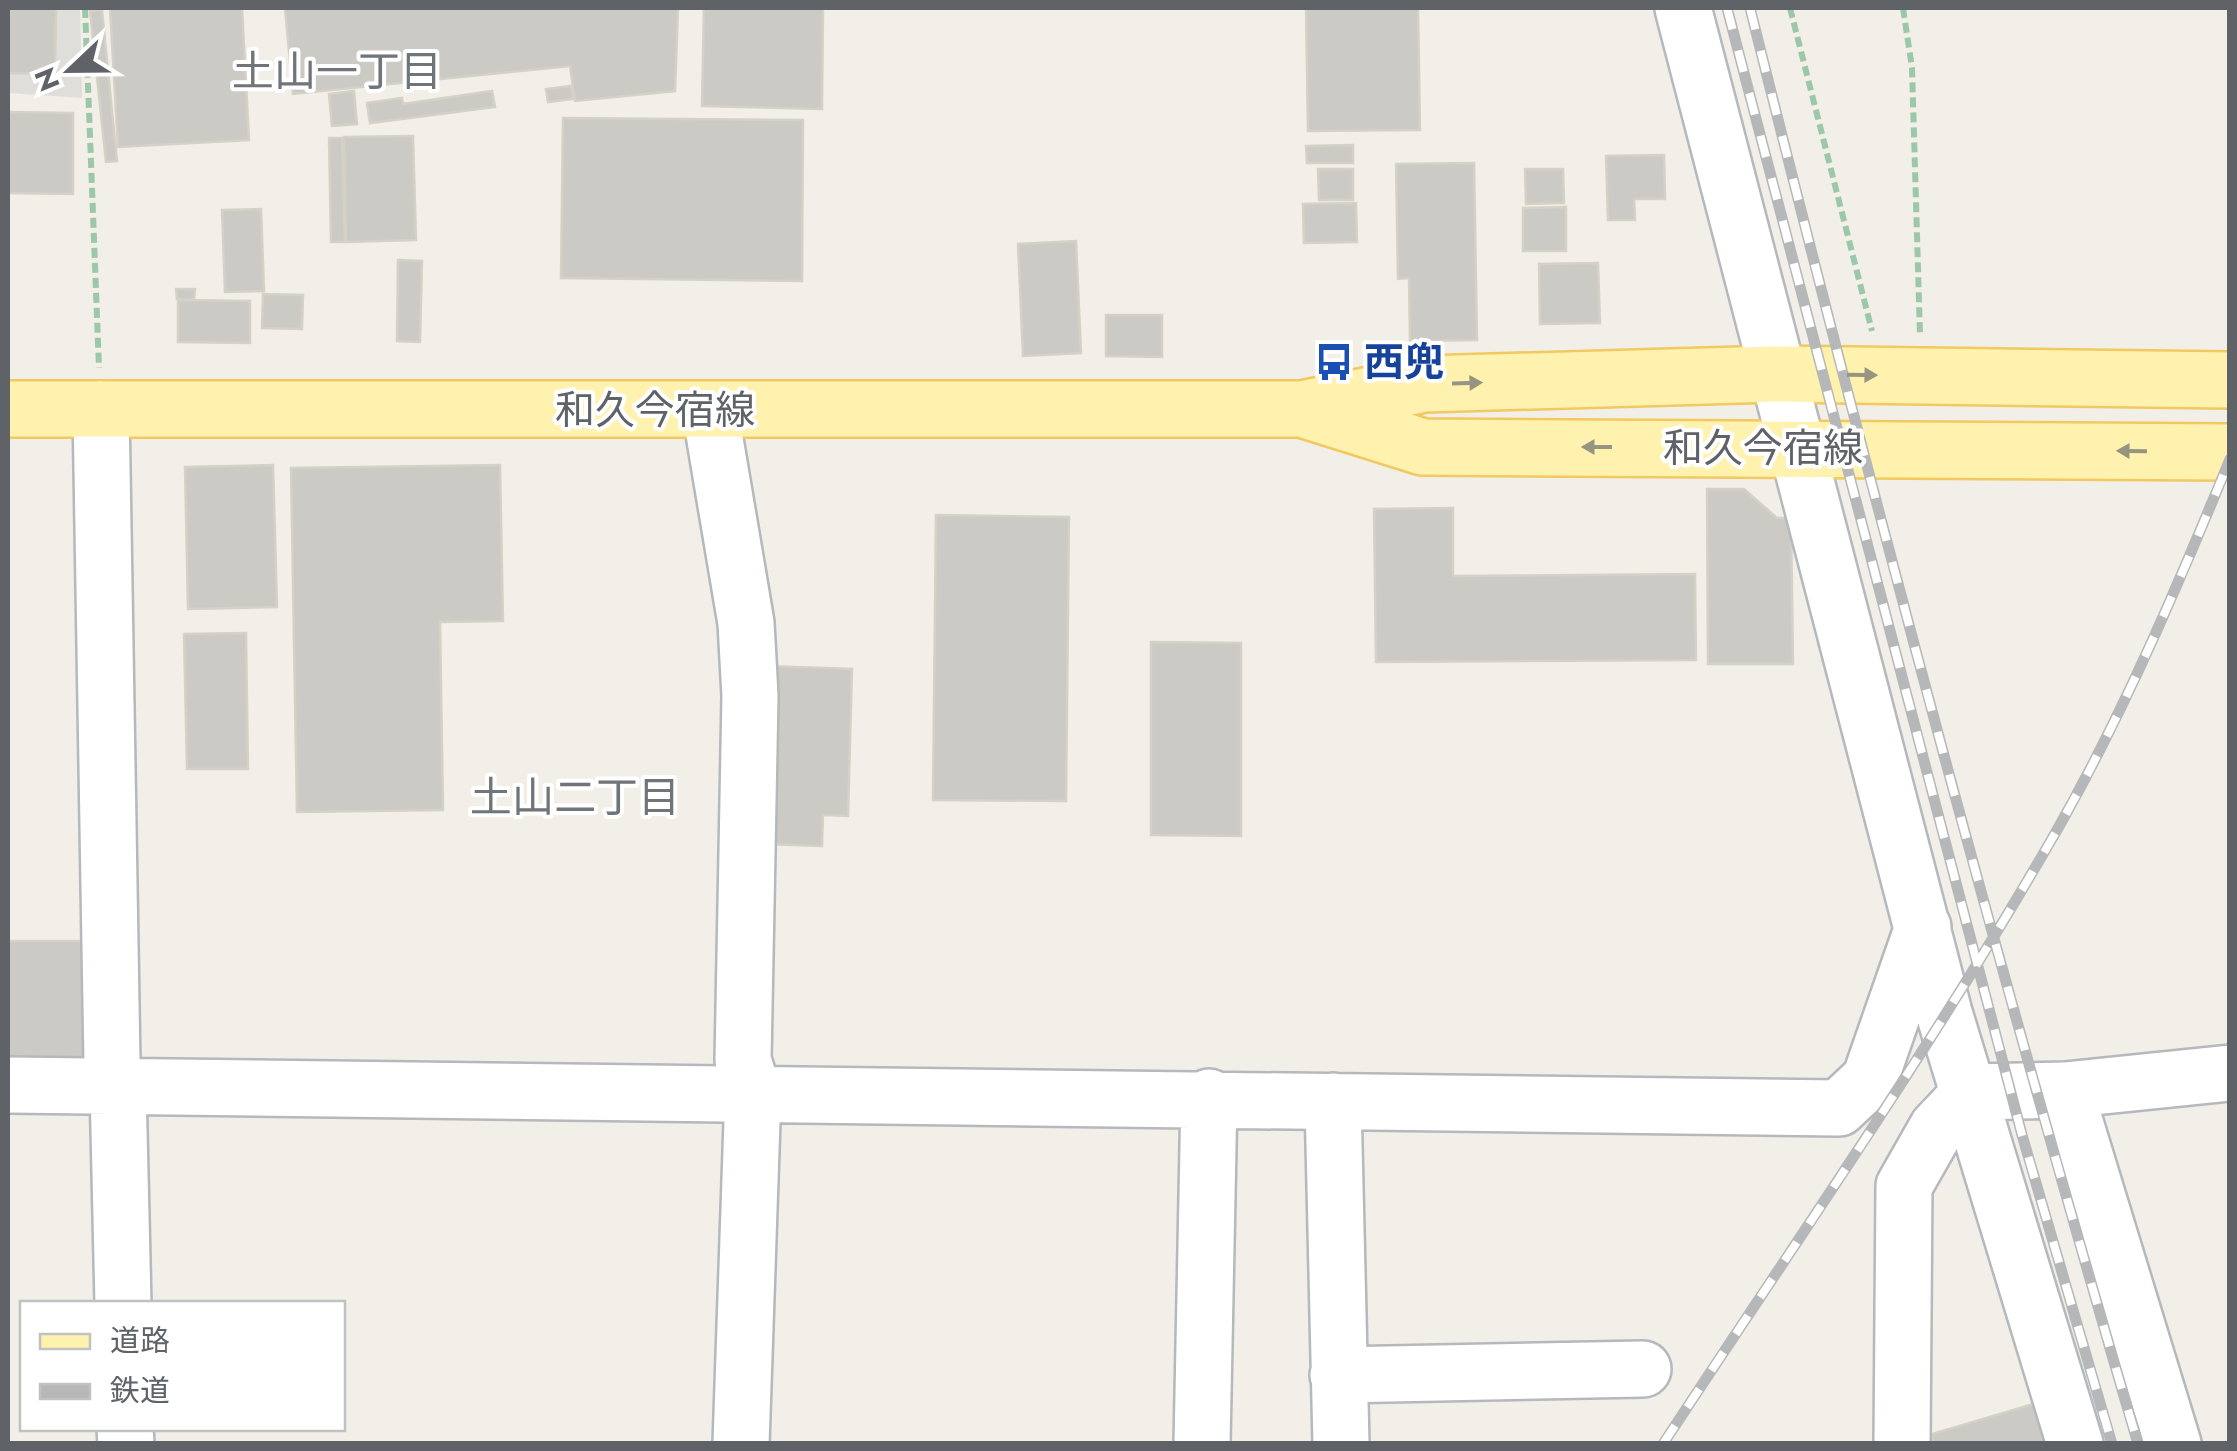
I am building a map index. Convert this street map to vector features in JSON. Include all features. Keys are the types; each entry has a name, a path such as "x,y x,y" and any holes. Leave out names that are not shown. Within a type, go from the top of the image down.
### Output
{"main road":[{"name":"和久今宿線","path":"8,409 1302,410 1424,384 1774,374 2230,380"},
{"name":"和久今宿線","path":"1302,410 1423,447 2230,452"}],"street":[{"path":"1683,8 1774,374 1944,1014 1971,1092 2074,1444"},
{"path":"101,410 112,1063 118,1086 123,1301"},
{"path":"710,410 746,623 750,696 744,1060 753,1092 741,1444"},
{"path":"8,1084 1839,1108 1870,1080 1923,928"},
{"path":"1902,1444 1904,1186 1937,1128 1971,1092 2065,1090 2230,1073"},
{"path":"2065,1090 2173,1444"},
{"path":"1202,1444 1209,1097"},
{"path":"1333,1101 1341,1444"},
{"path":"1338,1376 1643,1369"}],"path":[{"path":"84,8 101,410"},
{"path":"1790,8 1903,376"},
{"path":"1903,8 1912,68 1903,376"}],"shaded area":[{"path":"8,8 80,8 82,98 8,93"}],"building":[{"path":"8,8 56,8 55,74 8,73"},
{"path":"110,8 242,8 249,140 118,147"},
{"path":"285,8 678,8 675,91 575,101 570,66 293,94"},
{"path":"704,8 823,8 822,109 702,106"},
{"path":"1306,8 1418,8 1420,130 1308,131"},
{"path":"102,10 117,161 106,162 90,11"},
{"path":"571,86 573,99 548,102 546,89"},
{"path":"354,91 357,124 332,126 329,94"},
{"path":"492,91 495,107 370,123 367,103 402,98 403,104"},
{"path":"8,112 73,113 73,194 8,193"},
{"path":"563,118 803,120 802,281 561,278"},
{"path":"413,136 416,240 346,242 344,137"},
{"path":"329,138 342,138 345,242 331,242"},
{"path":"1353,145 1353,163 1307,163 1306,146"},
{"path":"1664,155 1665,199 1634,199 1635,220 1608,220 1606,156"},
{"path":"1474,163 1477,340 1410,341 1409,278 1398,279 1396,164"},
{"path":"1318,169 1353,169 1353,200 1319,200"},
{"path":"1525,169 1563,169 1564,203 1526,204"},
{"path":"1356,203 1357,242 1304,243 1303,204"},
{"path":"1566,207 1566,251 1523,251 1523,208"},
{"path":"261,209 264,291 225,292 222,210"},
{"path":"1076,241 1081,353 1023,356 1018,244"},
{"path":"398,260 422,261 420,342 397,341"},
{"path":"1598,263 1600,323 1540,324 1539,264"},
{"path":"176,289 195,289 194,300 177,299"},
{"path":"263,294 303,295 302,329 262,328"},
{"path":"178,300 250,301 250,343 178,342"},
{"path":"1106,315 1162,315 1162,357 1106,356"},
{"path":"273,465 277,607 188,609 185,467"},
{"path":"500,465 503,621 440,622 443,810 297,812 291,468"},
{"path":"1707,489 1744,489 1777,518 1791,518 1793,664 1708,664"},
{"path":"1453,508 1453,576 1695,574 1696,660 1376,662 1374,509"},
{"path":"936,515 1069,517 1066,801 933,800"},
{"path":"246,633 248,769 187,769 184,634"},
{"path":"1151,642 1241,643 1241,836 1151,835"},
{"path":"765,666 852,669 848,816 823,815 822,846 760,844"},
{"path":"8,941 96,941 95,1058 8,1057"},
{"path":"2040,1402 2053,1444 1934,1444 1932,1434"}],"railway":[{"path":"1727,8 2022,1135 2112,1444"},
{"path":"1750,8 1936,728 2138,1444"},
{"path":"1663,1444 1914,1063 2057,830 2127,694 2230,459"}],"place":[{"name":"西兜","path":"1334,362"}],"district":[{"name":"土山一丁目","path":"337,71"},
{"name":"土山二丁目","path":"575,797"}]}
